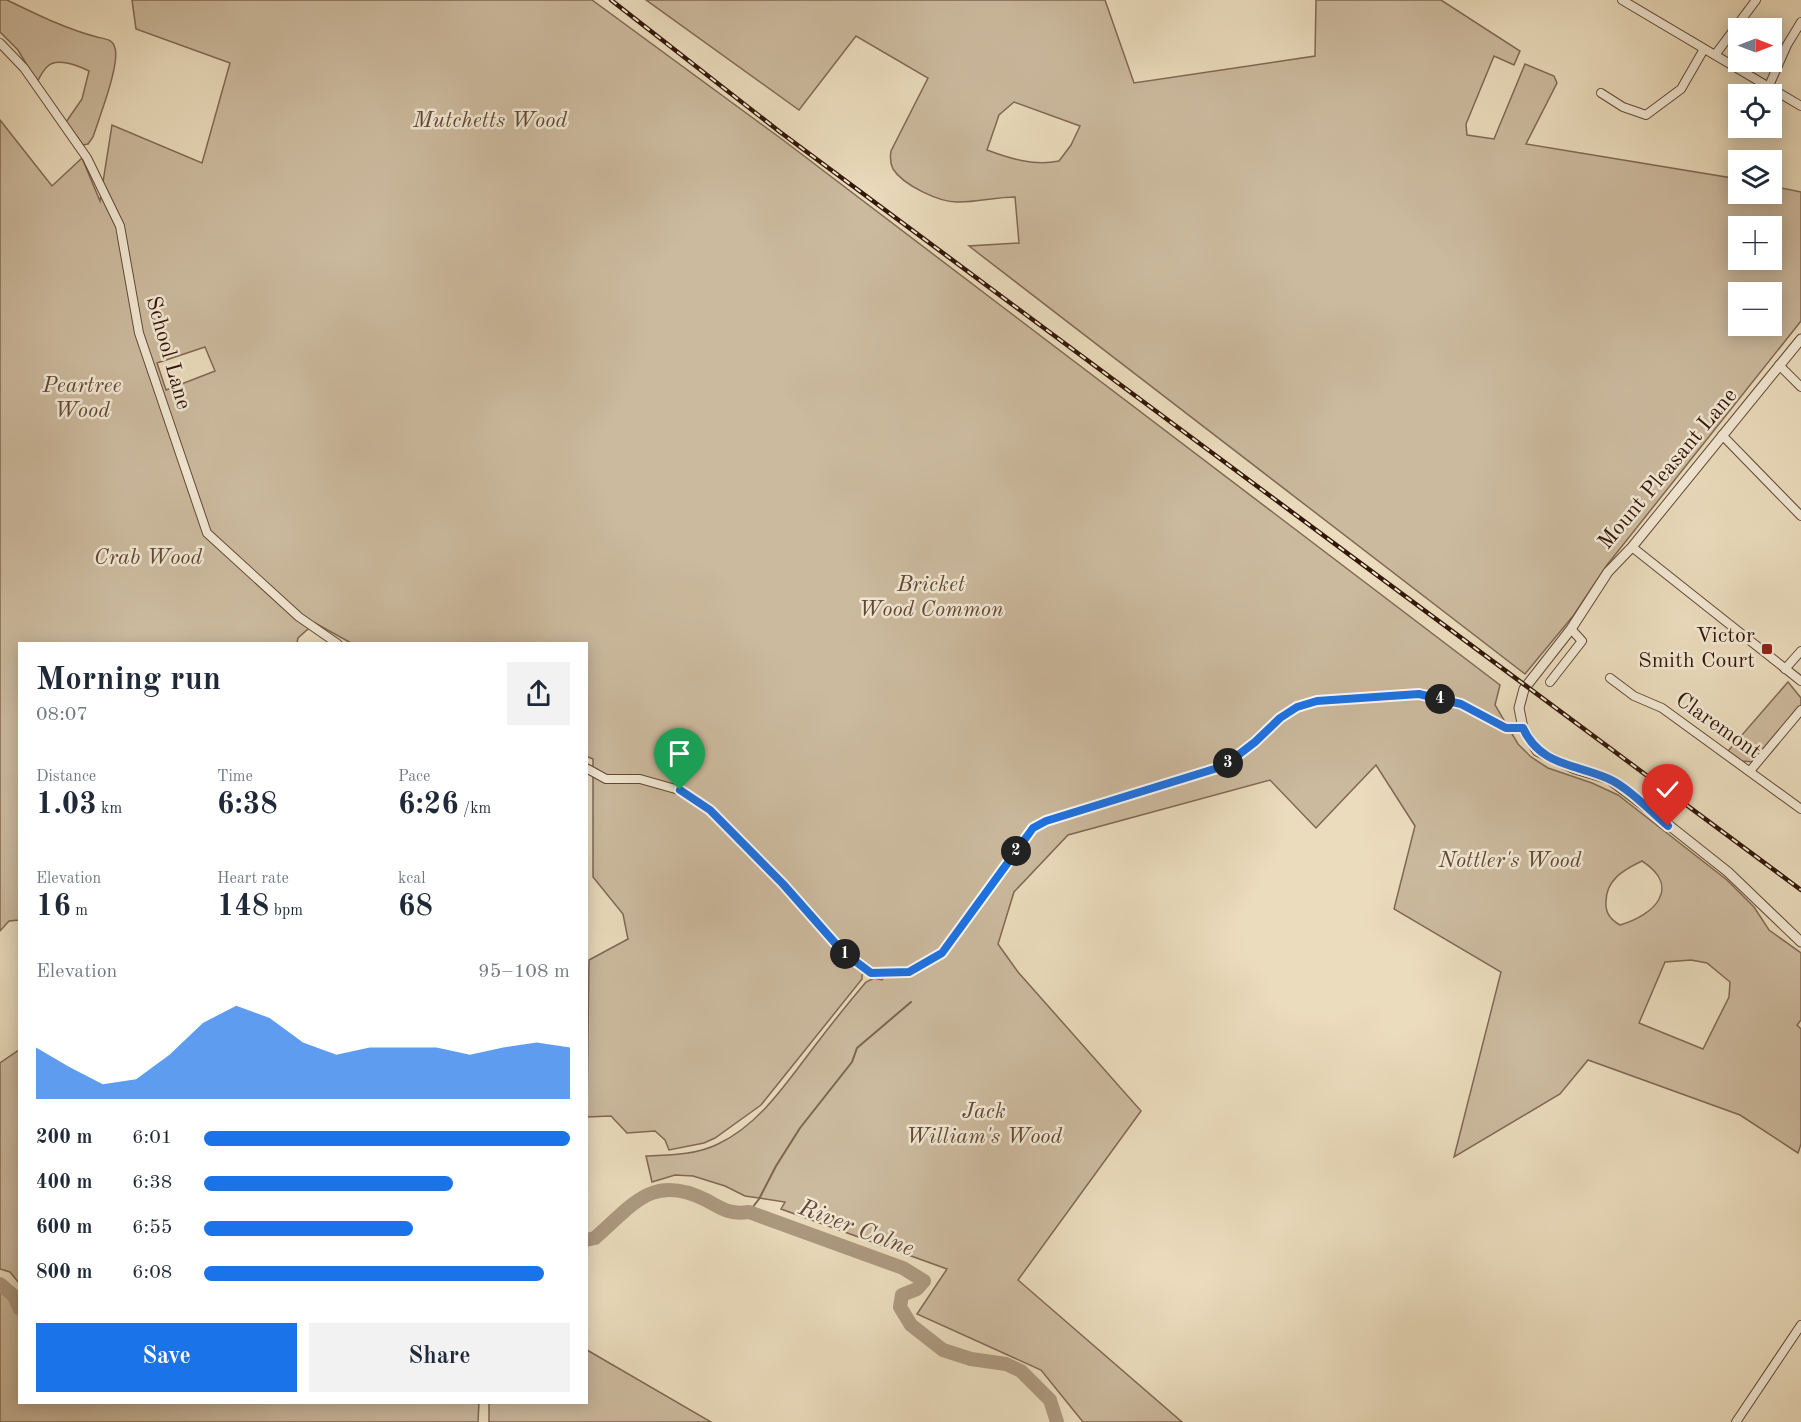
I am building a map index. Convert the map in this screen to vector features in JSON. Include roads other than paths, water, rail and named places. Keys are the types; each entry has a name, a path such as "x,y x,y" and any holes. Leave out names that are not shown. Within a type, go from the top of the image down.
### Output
{"street":[{"path":"1622,0 1762,84"},
{"path":"1715,55 1756,0"},
{"path":"1770,84 1787,45 1801,22"},
{"name":"School Lane","path":"0,44 24,68 87,158 120,226 139,333 207,533 299,617 335,642"},
{"path":"1601,93 1623,107 1646,115 1681,89 1704,49"},
{"path":"1782,96 1801,106"},
{"name":"Mount Pleasant Lane","path":"1523,728 1519,708 1521,695 1571,629 1608,572 1632,547 1801,339"},
{"path":"1779,364 1801,387"},
{"path":"1722,435 1801,516"},
{"path":"1632,547 1801,681"},
{"path":"1551,682 1582,641 1571,629"},
{"path":"1785,669 1801,651"},
{"name":"Claremont","path":"1610,678 1634,696 1654,703 1801,809"},
{"path":"588,769 606,779 640,779 680,790 710,810 783,884 843,952 871,973 909,972 942,953 1033,828 1046,821 1224,766 1255,742 1280,718 1297,707 1317,701 1419,694 1461,704 1506,728 1523,728 1537,751 1575,769 1609,779 1728,872 1801,942"},
{"path":"1750,771 1801,710"},
{"path":"1736,1422 1801,1325"}],"waterway":[{"path":"749,1212 759,1199 800,1128 852,1062 857,1048 911,1002"},
{"name":"River Colne","path":"588,1240 595,1238 644,1196 657,1191 671,1190 687,1193 732,1212 749,1212 903,1268 924,1281 917,1289 902,1295 900,1307 911,1325 943,1350 971,1359 1006,1364 1021,1371 1050,1400 1057,1422"},
{"name":"River Colne","path":"0,1284 14,1296 18,1305"}],"railway":[{"path":"611,0 780,132 1801,890"}],"place":[{"name":"Victor Smith Court","path":"1767,649"}],"park label":[{"name":"Mutchetts Wood","path":"490,121"},
{"name":"Peartree Wood","path":"82,398"},
{"name":"Crab Wood","path":"148,558"},
{"name":"Bricket Wood Common","path":"931,598"},
{"name":"Nottler's Wood","path":"1510,861"},
{"name":"Jack William's Wood","path":"984,1124"}]}
